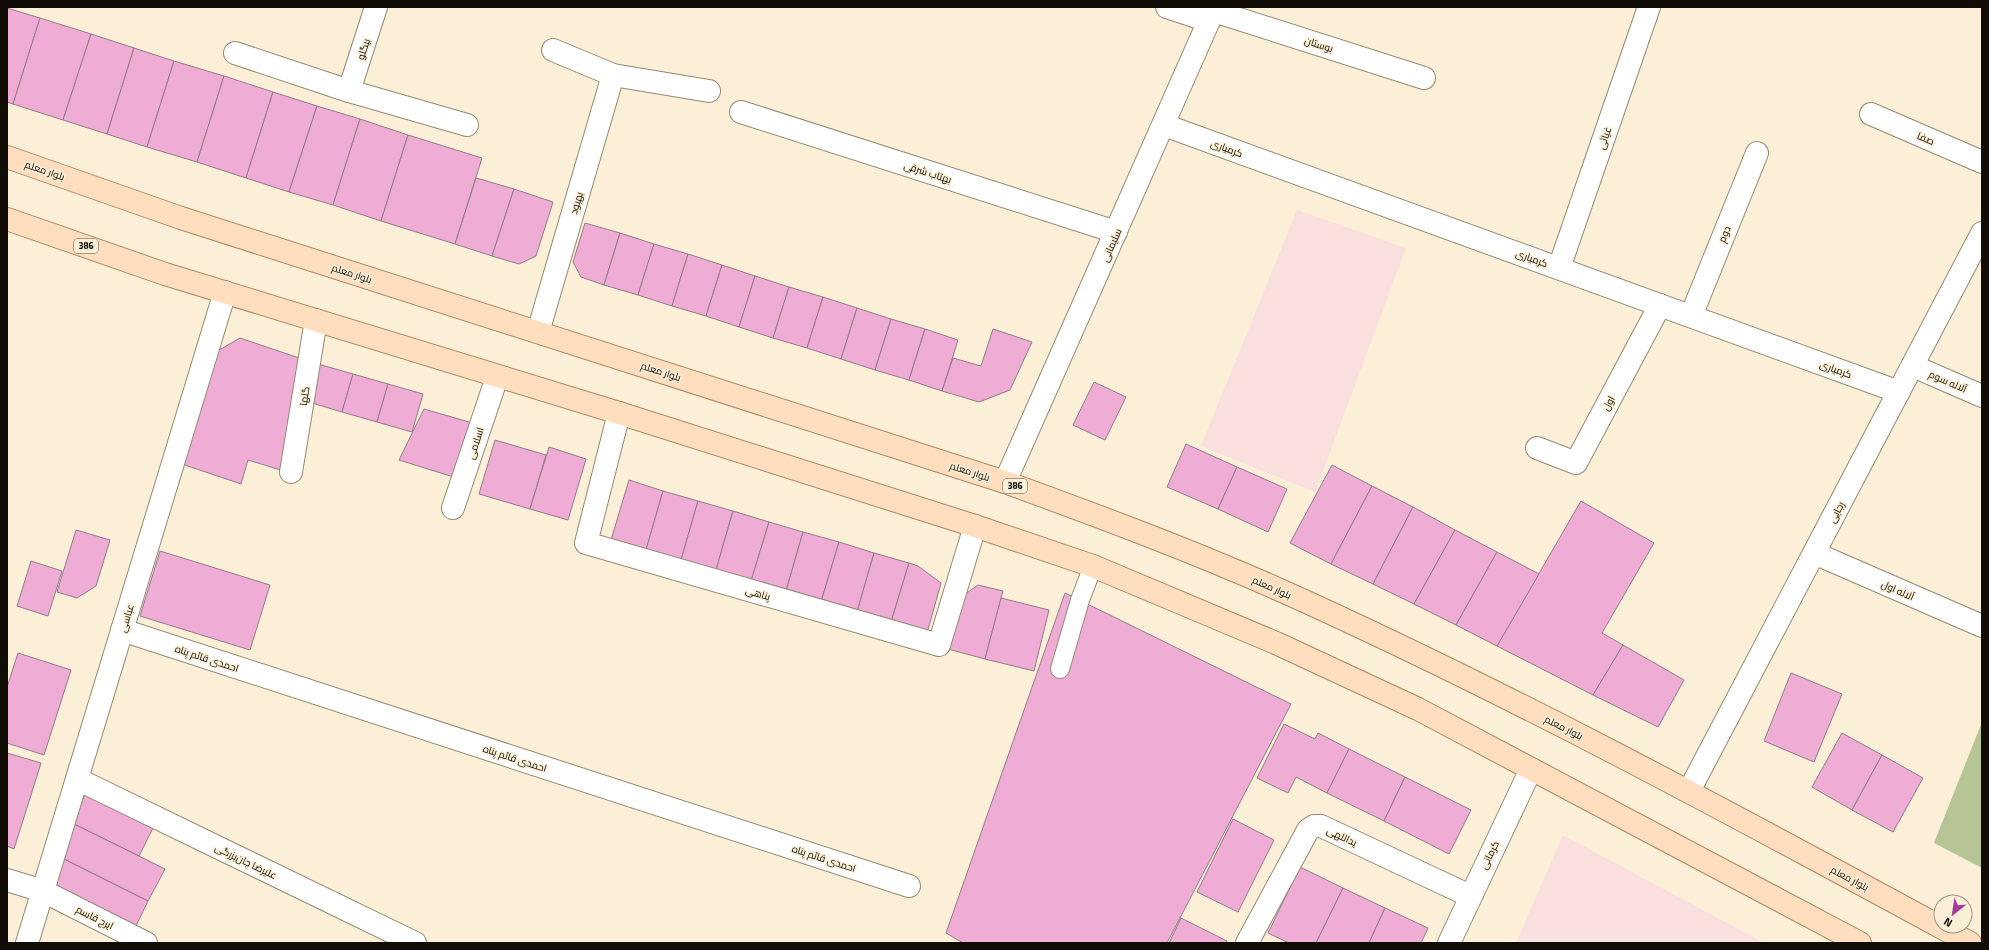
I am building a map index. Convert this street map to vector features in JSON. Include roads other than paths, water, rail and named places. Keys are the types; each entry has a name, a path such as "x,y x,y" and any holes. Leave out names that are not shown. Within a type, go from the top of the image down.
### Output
{"main road":[{"name":"بلوار معلم","path":"7,157 181,218 1005,482 1127,526 1280,590 1416,653 1689,791 1970,943"},
{"name":"386","path":"7,219 225,292 497,377 619,413 975,526 1093,566 1276,643 1418,709 1860,943"}],"street":[{"name":"بیگلو","path":"349,91 376,7"},
{"name":"بوستان","path":"1167,7 1213,13 1424,78"},
{"name":"غیاثی","path":"1559,268 1649,7"},
{"name":"سلیمانی","path":"1005,482 1213,13"},
{"path":"553,50 613,75 709,91"},
{"path":"235,53 349,91 467,125"},
{"name":"بهبود","path":"538,332 613,75"},
{"name":"بهتاب شرقی","path":"741,112 1116,232"},
{"name":"صفا","path":"1871,114 1982,162"},
{"name":"کرمیاری","path":"1164,125 1899,392"},
{"name":"دوم","path":"1691,316 1757,152"},
{"name":"رجایی","path":"1689,791 1982,233"},
{"name":"عباسی","path":"27,943 225,292"},
{"name":"اول","path":"1537,448 1576,463 1660,305"},
{"name":"گلها","path":"291,472 316,320"},
{"name":"آلاله سوم","path":"1913,366 1982,396"},
{"name":"اسلامی","path":"453,508 497,377"},
{"name":"پناهی","path":"619,413 586,543 939,645 975,526"},
{"name":"آلاله اول","path":"1814,553 1982,626"},
{"name":"احمدی قائم پناه","path":"122,630 909,886"},
{"name":"کرمانی","path":"1449,943 1531,769"},
{"name":"علیرضا جان‌بزرگی","path":"77,779 415,943"},
{"name":"یداللهی","path":"1247,943 1308,830 1314,826 1321,826 1470,896"},
{"name":"ایرج قاسم","path":"7,880 43,891 146,943"}],"lane":[{"path":"1060,669 1080,600 1093,566"}]}
